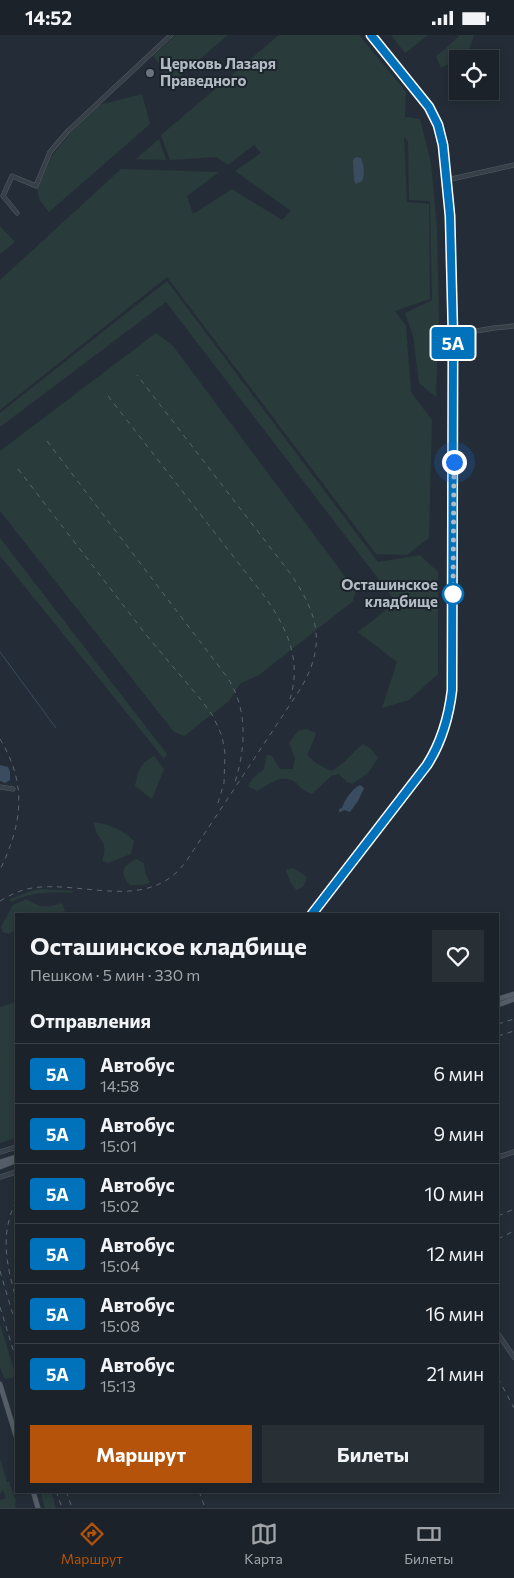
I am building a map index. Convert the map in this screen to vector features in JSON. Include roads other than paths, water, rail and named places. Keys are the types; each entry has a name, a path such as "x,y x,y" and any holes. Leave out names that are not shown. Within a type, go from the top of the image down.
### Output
{"main road":[{"path":"499,999 514,993"},
{"path":"499,1005 514,999"},
{"path":"0,1162 15,1157"},
{"path":"0,1167 15,1161"},
{"path":"0,1384 15,1433"},
{"path":"34,1493 38,1508"}],"street":[{"path":"16,213 2,197 12,176 36,187 50,152 68,131 170,35"},
{"path":"313,913 422,774 432,758 448,714 452,690 453,335 450,216 443,145 434,115 423,97 371,35"},
{"path":"447,180 514,165"},
{"path":"453,335 514,326"},
{"path":"0,787 13,789"},
{"path":"0,1152 15,1147"},
{"path":"499,1157 514,1152"},
{"path":"0,1177 15,1171"},
{"path":"499,1335 514,1357"}],"water":[{"path":"356,157 361,158 364,172 362,181 356,184 353,160"},
{"path":"0,765 8,767 10,772 10,780 5,783 0,781"},
{"path":"360,785 364,788 350,812 344,810 339,812 339,809 342,808 349,795"}],"waterway":[{"path":"0,652 56,728"}],"railway":[{"path":"0,901 15,893 32,888 135,890 154,886 172,876 187,860 299,691 308,675 313,659 316,631 308,603 300,588 137,375"},
{"path":"108,396 273,609 286,633 293,658 293,685 290,699"},
{"path":"47,441 227,677 234,689 239,702 243,728 243,742 235,782"},
{"path":"18,469 147,636 213,716 222,736 225,753 224,783 217,806"},
{"path":"0,739 15,772 19,805 13,837 0,870"},
{"path":"499,1024 514,1019"},
{"path":"499,1036 514,1031"},
{"path":"15,1203 6,1237 7,1261 15,1295"},
{"path":"499,1216 514,1209"},
{"path":"499,1238 514,1231"},
{"path":"0,1271 15,1322"},
{"path":"0,1307 15,1356"},
{"path":"499,1380 514,1408"},
{"path":"57,1493 62,1508"},
{"path":"67,1493 72,1508"},
{"path":"200,1493 205,1508"}],"place":[{"name":"Церковь Лазаря Праведного","path":"150,73"},
{"name":"Осташинское кладбище","path":"453,594"}]}
